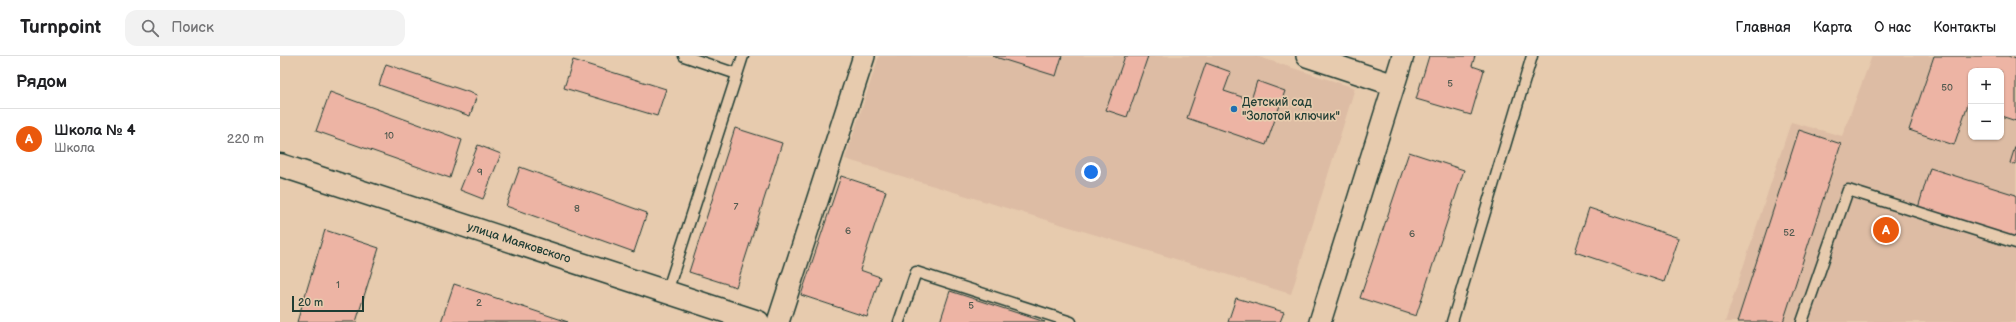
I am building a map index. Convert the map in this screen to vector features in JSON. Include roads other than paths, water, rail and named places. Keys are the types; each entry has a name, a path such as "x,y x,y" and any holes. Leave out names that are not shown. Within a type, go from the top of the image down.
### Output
{"street":[{"path":"778,322 864,56"},
{"path":"1307,56 1394,85"},
{"path":"1320,322 1403,56"},
{"name":"улица Маяковского","path":"280,165 758,322"}],"lane":[{"path":"684,56 737,74"},
{"path":"667,292 743,56"},
{"path":"1452,322 1532,56"},
{"path":"1802,322 1848,190 2016,243"},
{"path":"899,322 916,272 1071,322"}],"place":[{"name":"Детский сад \"Золотой ключик\"","path":"1234,109"},
{"name":"Школа № 4","path":"1886,230"}]}
